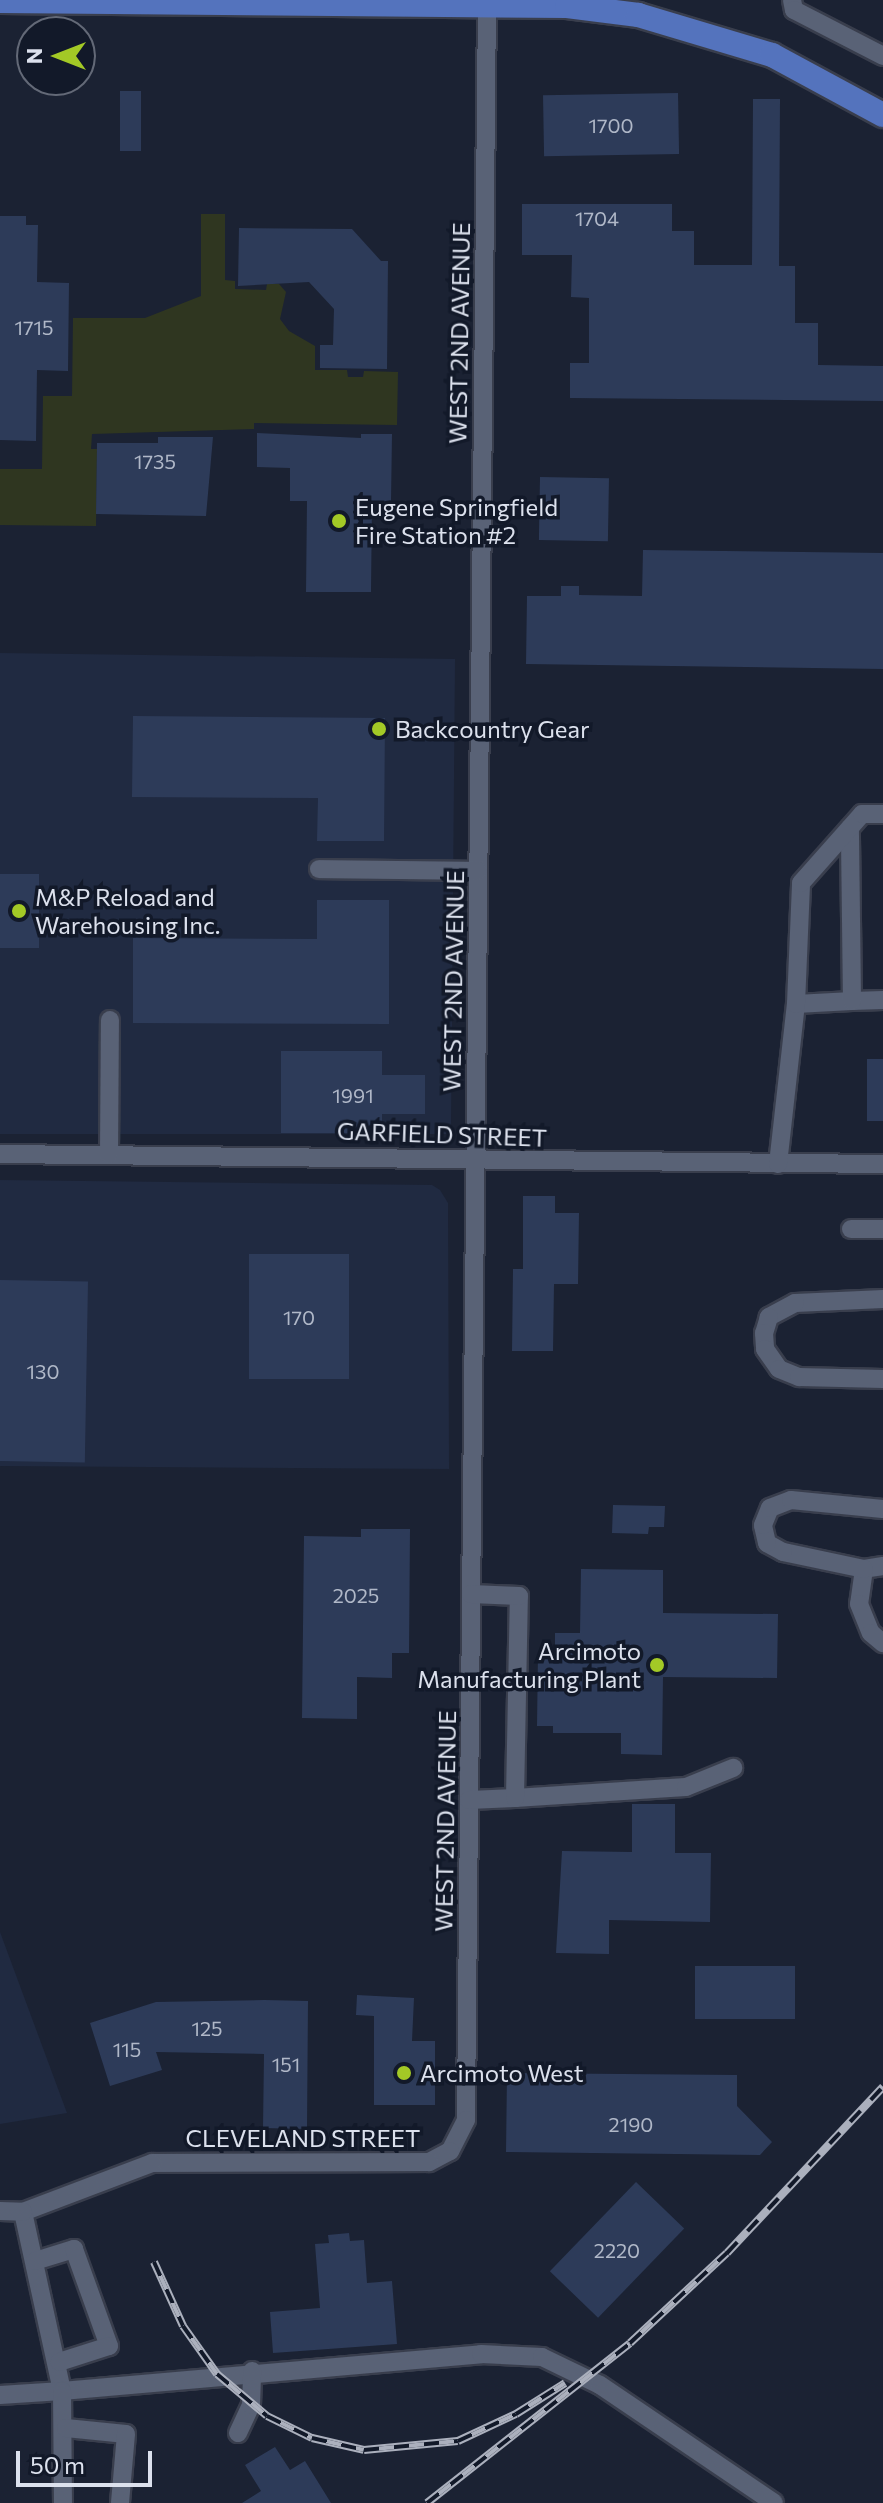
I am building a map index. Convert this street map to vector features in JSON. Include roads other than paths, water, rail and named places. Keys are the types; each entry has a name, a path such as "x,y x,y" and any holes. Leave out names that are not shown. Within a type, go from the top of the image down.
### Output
{"main road":[{"path":"0,1 487,2 624,13 711,34 772,55 883,115"}],"street":[{"path":"792,0 794,10 883,56"},
{"name":"WEST 2ND AVENUE","path":"450,2151 466,2120 487,2"},
{"path":"778,1164 796,1004 801,883 862,814 883,814"},
{"path":"850,828 852,1001"},
{"path":"319,869 478,871"},
{"path":"796,1004 883,1000"},
{"path":"109,1154 110,1020"},
{"name":"GARFIELD STREET","path":"0,1154 883,1164"},
{"path":"851,1229 883,1229"},
{"path":"883,1299 795,1303 769,1317 764,1333 765,1349 779,1369 799,1377 883,1379"},
{"path":"883,1509 791,1500 770,1508 763,1525 767,1543 783,1552 874,1568 859,1604 871,1633 883,1643"},
{"path":"471,1594 519,1596 515,1798"},
{"path":"469,1800 686,1787 733,1768"},
{"name":"CLEVELAND STREET","path":"23,2212 152,2163 412,2164 440,2159 450,2151"},
{"path":"0,2211 23,2212 59,2362 66,2428 63,2503"},
{"path":"35,2261 74,2249 109,2346 59,2362"},
{"path":"0,2395 252,2371 481,2354 542,2357 600,2385 774,2503"},
{"path":"238,2433 251,2405 252,2371"},
{"path":"66,2428 126,2434 120,2503"}],"railway":[{"path":"427,2503 630,2343 727,2253 883,2087"},
{"path":"154,2262 183,2326 217,2374 267,2416 312,2438 364,2450 458,2441 516,2414 565,2383"}],"place":[{"name":"Eugene Springfield Fire Station #2","path":"339,521"},
{"name":"Backcountry Gear","path":"379,729"},
{"name":"M&P Reload and Warehousing Inc.","path":"19,911"},
{"name":"Arcimoto Manufacturing Plant","path":"657,1665"},
{"name":"Arcimoto West","path":"404,2073"}]}
